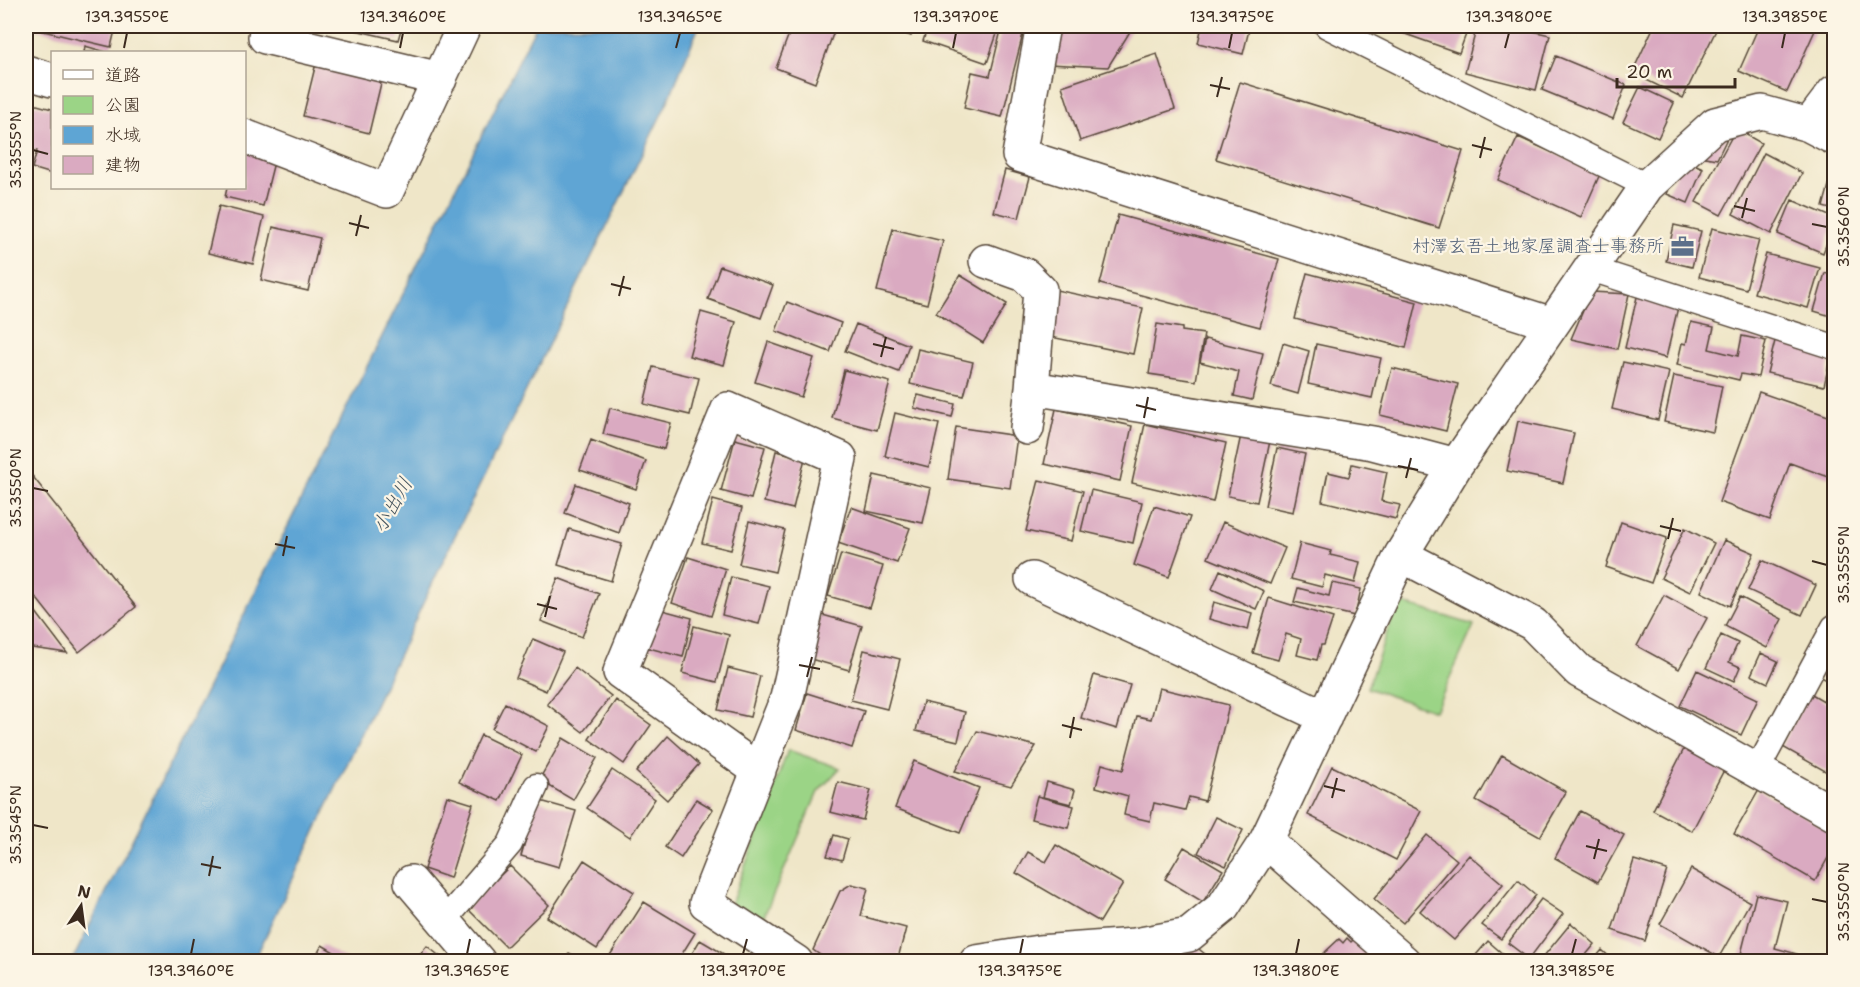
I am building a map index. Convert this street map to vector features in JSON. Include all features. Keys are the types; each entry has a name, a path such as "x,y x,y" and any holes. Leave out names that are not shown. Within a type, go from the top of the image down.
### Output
{"street":[{"path":"267,26 265,37 440,79"},
{"path":"246,137 387,191 464,26"},
{"path":"1043,26 1018,155 1552,324"},
{"path":"26,72 51,80"},
{"path":"976,962 1040,952 1135,945 1189,935 1223,908 1266,841 1401,555 1456,465 1647,186 1715,124 1762,112 1822,132 1834,92"},
{"path":"986,261 1024,275 1040,290 1027,428"},
{"path":"1032,388 1340,437 1373,443 1456,465"},
{"path":"759,771 620,672 728,409 840,458 787,698 759,771 706,903 796,962"},
{"path":"1401,555 1533,624 1579,671 1834,814"},
{"path":"1032,579 1325,717"},
{"path":"1266,841 1404,962"},
{"path":"411,882 478,962"}],"lane":[{"path":"1327,26 1647,186"},
{"path":"1591,269 1834,347"},
{"path":"1756,771 1834,627"},
{"path":"444,921 510,844 536,786"}],"green space":[{"path":"1398,602 1474,625 1435,711 1367,688"},
{"path":"788,750 840,768 818,792 761,923 731,904"}],"water":[{"name":"小出川","path":"536,26 699,26 668,101 453,540 254,961 72,961"}],"building":[{"path":"26,26 116,26 111,47"},
{"path":"347,26 402,26 398,40 346,28"},
{"path":"792,26 836,26 815,83 776,68"},
{"path":"882,26 915,26 911,36"},
{"path":"928,26 992,26 999,28 987,63 923,41"},
{"path":"1002,26 1025,26 1002,117 964,108 972,72 990,76"},
{"path":"1056,26 1114,26 1113,29 1131,30 1108,67 1048,64"},
{"path":"1202,26 1250,26 1243,54 1198,43"},
{"path":"1396,26 1469,26 1459,53 1394,30"},
{"path":"1477,26 1511,26 1550,35 1536,90 1465,72"},
{"path":"1654,26 1718,26 1683,98 1632,73"},
{"path":"1759,26 1817,26 1787,92 1739,71"},
{"path":"85,46 102,51 84,51"},
{"path":"1157,54 1175,109 1080,141 1062,86"},
{"path":"1556,56 1626,85 1613,119 1542,90"},
{"path":"316,63 382,79 369,133 303,116"},
{"path":"1240,82 1463,151 1439,228 1216,159"},
{"path":"1640,87 1674,103 1658,138 1623,122"},
{"path":"26,102 51,109 51,174 32,168 37,151 26,148"},
{"path":"1736,129 1761,143 1721,215 1696,202"},
{"path":"1731,130 1717,159 1692,155"},
{"path":"1518,137 1600,174 1581,217 1498,180"},
{"path":"246,151 275,158 263,206 225,197 227,189 246,189"},
{"path":"1764,153 1802,173 1771,234 1733,214"},
{"path":"1682,159 1703,168 1688,203 1667,194"},
{"path":"1834,167 1834,210 1823,207"},
{"path":"1005,170 1030,177 1019,218 994,212"},
{"path":"1792,200 1834,218 1823,253 1778,234"},
{"path":"219,206 264,217 253,264 208,253"},
{"path":"1118,215 1279,259 1260,327 1100,284"},
{"path":"1674,225 1701,231 1692,267 1666,261"},
{"path":"273,227 320,238 308,291 261,280"},
{"path":"1712,228 1759,240 1746,289 1699,277"},
{"path":"893,229 943,241 927,304 877,291"},
{"path":"1766,254 1820,268 1808,308 1754,293"},
{"path":"720,266 773,285 761,318 708,299"},
{"path":"1307,273 1417,302 1406,348 1295,319"},
{"path":"1825,273 1834,276 1834,317 1814,311"},
{"path":"960,275 1007,304 983,343 936,313"},
{"path":"1056,290 1143,308 1133,354 1046,336"},
{"path":"1591,292 1629,294 1617,349 1571,339"},
{"path":"1637,297 1678,307 1666,358 1625,348"},
{"path":"787,302 841,323 830,352 776,331"},
{"path":"701,312 736,322 724,365 689,356"},
{"path":"1691,322 1714,327 1709,349 1738,356 1742,336 1766,341 1758,377 1741,374 1739,380 1677,365 1682,343 1686,344"},
{"path":"856,324 909,345 899,372 845,351"},
{"path":"1157,324 1204,334 1196,381 1149,374"},
{"path":"1205,339 1263,353 1252,400 1234,396 1239,372 1200,362"},
{"path":"1775,341 1831,355 1824,386 1767,373"},
{"path":"768,342 814,358 801,397 755,382"},
{"path":"1283,343 1309,351 1298,394 1271,386"},
{"path":"1316,344 1381,358 1372,398 1308,384"},
{"path":"918,349 973,362 964,396 910,384"},
{"path":"1623,362 1669,372 1658,420 1612,409"},
{"path":"653,367 699,378 690,415 644,404"},
{"path":"1392,368 1458,384 1446,431 1380,415"},
{"path":"844,370 890,382 877,430 832,418"},
{"path":"1674,376 1722,386 1713,432 1664,422"},
{"path":"1759,392 1834,418 1834,479 1790,463 1770,520 1719,502"},
{"path":"918,395 955,404 952,417 914,408"},
{"path":"610,408 671,423 664,449 603,434"},
{"path":"1056,409 1132,426 1120,481 1044,464"},
{"path":"895,413 939,424 929,467 885,456"},
{"path":"1518,421 1574,433 1563,483 1507,471"},
{"path":"1145,424 1226,443 1213,502 1132,483"},
{"path":"956,427 1017,436 1010,488 948,479"},
{"path":"1241,435 1270,441 1257,502 1228,496"},
{"path":"735,439 765,447 751,499 721,491"},
{"path":"591,440 646,461 636,489 580,470"},
{"path":"1277,448 1305,454 1293,512 1265,506"},
{"path":"776,451 805,458 793,509 764,502"},
{"path":"1352,464 1387,472 1381,501 1400,505 1396,519 1322,501 1328,472 1349,477"},
{"path":"26,468 136,607 79,652 26,585"},
{"path":"874,475 931,488 923,523 866,511"},
{"path":"1039,480 1083,491 1071,541 1026,531"},
{"path":"576,484 629,503 619,533 565,513"},
{"path":"1091,490 1142,502 1133,543 1081,531"},
{"path":"713,500 742,508 731,550 702,543"},
{"path":"1154,506 1190,517 1169,577 1134,565"},
{"path":"851,507 910,528 897,563 838,543"},
{"path":"749,521 785,530 775,572 739,564"},
{"path":"1223,522 1285,548 1270,584 1208,558"},
{"path":"1621,522 1667,538 1651,583 1606,567"},
{"path":"1685,528 1714,543 1690,592 1661,578"},
{"path":"569,529 622,544 611,581 558,565"},
{"path":"1724,540 1754,553 1730,606 1701,592"},
{"path":"1300,543 1331,551 1330,555 1360,562 1355,583 1325,575 1322,587 1291,579"},
{"path":"841,554 883,566 870,608 828,596"},
{"path":"688,557 726,569 711,616 672,603"},
{"path":"1762,560 1816,585 1802,615 1748,590"},
{"path":"1220,570 1264,591 1256,609 1212,589"},
{"path":"731,577 769,586 759,624 722,615"},
{"path":"558,578 599,594 582,637 541,621"},
{"path":"1332,583 1361,589 1355,616 1294,602 1298,588 1329,596"},
{"path":"1664,595 1707,618 1679,669 1637,646"},
{"path":"1740,597 1782,619 1767,648 1725,626"},
{"path":"1269,598 1333,618 1317,660 1297,655 1301,639 1286,634 1278,660 1253,653"},
{"path":"26,599 67,653 26,647"},
{"path":"1214,602 1252,613 1248,630 1209,619"},
{"path":"655,608 692,618 683,657 645,647"},
{"path":"819,614 862,626 849,670 807,658"},
{"path":"694,626 729,635 717,682 682,673"},
{"path":"1721,635 1738,643 1729,662 1740,667 1734,681 1706,668"},
{"path":"533,639 563,652 546,691 516,678"},
{"path":"864,650 900,659 887,709 851,700"},
{"path":"1761,653 1778,661 1768,683 1751,675"},
{"path":"1832,654 1834,655 1834,684 1820,677"},
{"path":"575,668 611,696 583,732 547,704"},
{"path":"728,668 760,676 750,717 718,710"},
{"path":"1697,670 1758,699 1741,735 1680,706"},
{"path":"1094,675 1130,685 1117,729 1081,718"},
{"path":"1159,688 1229,705 1205,801 1189,797 1185,810 1154,803 1150,821 1124,815 1128,796 1096,787 1102,764 1123,770 1137,716 1151,719"},
{"path":"807,693 864,711 852,748 796,730"},
{"path":"1810,693 1834,707 1834,776 1781,746"},
{"path":"616,700 651,725 624,764 589,739"},
{"path":"923,702 965,712 958,741 916,731"},
{"path":"505,703 549,726 536,752 492,729"},
{"path":"977,731 1036,746 1011,786 955,771"},
{"path":"481,735 522,755 500,801 459,782"},
{"path":"668,736 699,764 667,800 636,772"},
{"path":"563,738 597,758 573,800 539,780"},
{"path":"1685,747 1725,768 1692,831 1653,810"},
{"path":"1502,755 1566,792 1540,837 1476,801"},
{"path":"914,761 979,788 960,833 895,808"},
{"path":"1332,766 1421,811 1396,860 1308,815"},
{"path":"612,770 655,799 630,837 587,808"},
{"path":"838,782 871,790 863,820 830,812"},
{"path":"1047,782 1075,790 1071,804 1043,797"},
{"path":"1759,790 1834,833 1834,847 1815,881 1734,834"},
{"path":"447,796 473,804 450,878 424,869"},
{"path":"1037,796 1074,806 1068,828 1031,819"},
{"path":"696,799 713,809 681,858 665,847"},
{"path":"537,800 576,811 559,867 521,856"},
{"path":"1580,811 1624,835 1598,882 1555,858"},
{"path":"1216,817 1243,830 1226,866 1198,853"},
{"path":"834,835 848,839 842,860 827,856"},
{"path":"1427,835 1457,860 1403,923 1374,899"},
{"path":"1056,845 1123,884 1100,922 1016,873 1028,852 1046,862"},
{"path":"1184,847 1223,870 1203,902 1165,879"},
{"path":"1469,855 1503,884 1454,940 1420,911"},
{"path":"584,860 634,892 597,949 547,917"},
{"path":"1634,860 1667,870 1645,941 1612,930"},
{"path":"510,866 549,905 506,947 467,908"},
{"path":"1691,869 1750,902 1719,957 1660,924"},
{"path":"1518,880 1536,895 1501,939 1482,925"},
{"path":"851,884 868,888 861,916 906,928 897,962 830,962 813,950 840,891"},
{"path":"1756,894 1787,901 1775,948 1797,954 1796,962 1739,962"},
{"path":"1541,899 1563,914 1529,959 1508,943"},
{"path":"644,902 695,933 677,962 610,962 607,960"},
{"path":"1571,923 1595,944 1580,962 1539,962"},
{"path":"1359,934 1387,962 1329,962 1322,955 1339,939 1343,943 1347,938 1351,942"},
{"path":"700,940 729,957 726,962 687,962"},
{"path":"1488,941 1512,962 1470,962"},
{"path":"1190,942 1215,962 1176,962"},
{"path":"322,945 351,962 313,962"},
{"path":"427,946 447,962 414,962"},
{"path":"1602,950 1615,962 1592,962"},
{"path":"569,953 586,962 565,962"}],"place":[{"name":"村澤玄吾土地家屋調査士事務所","path":"1682,246"}]}
